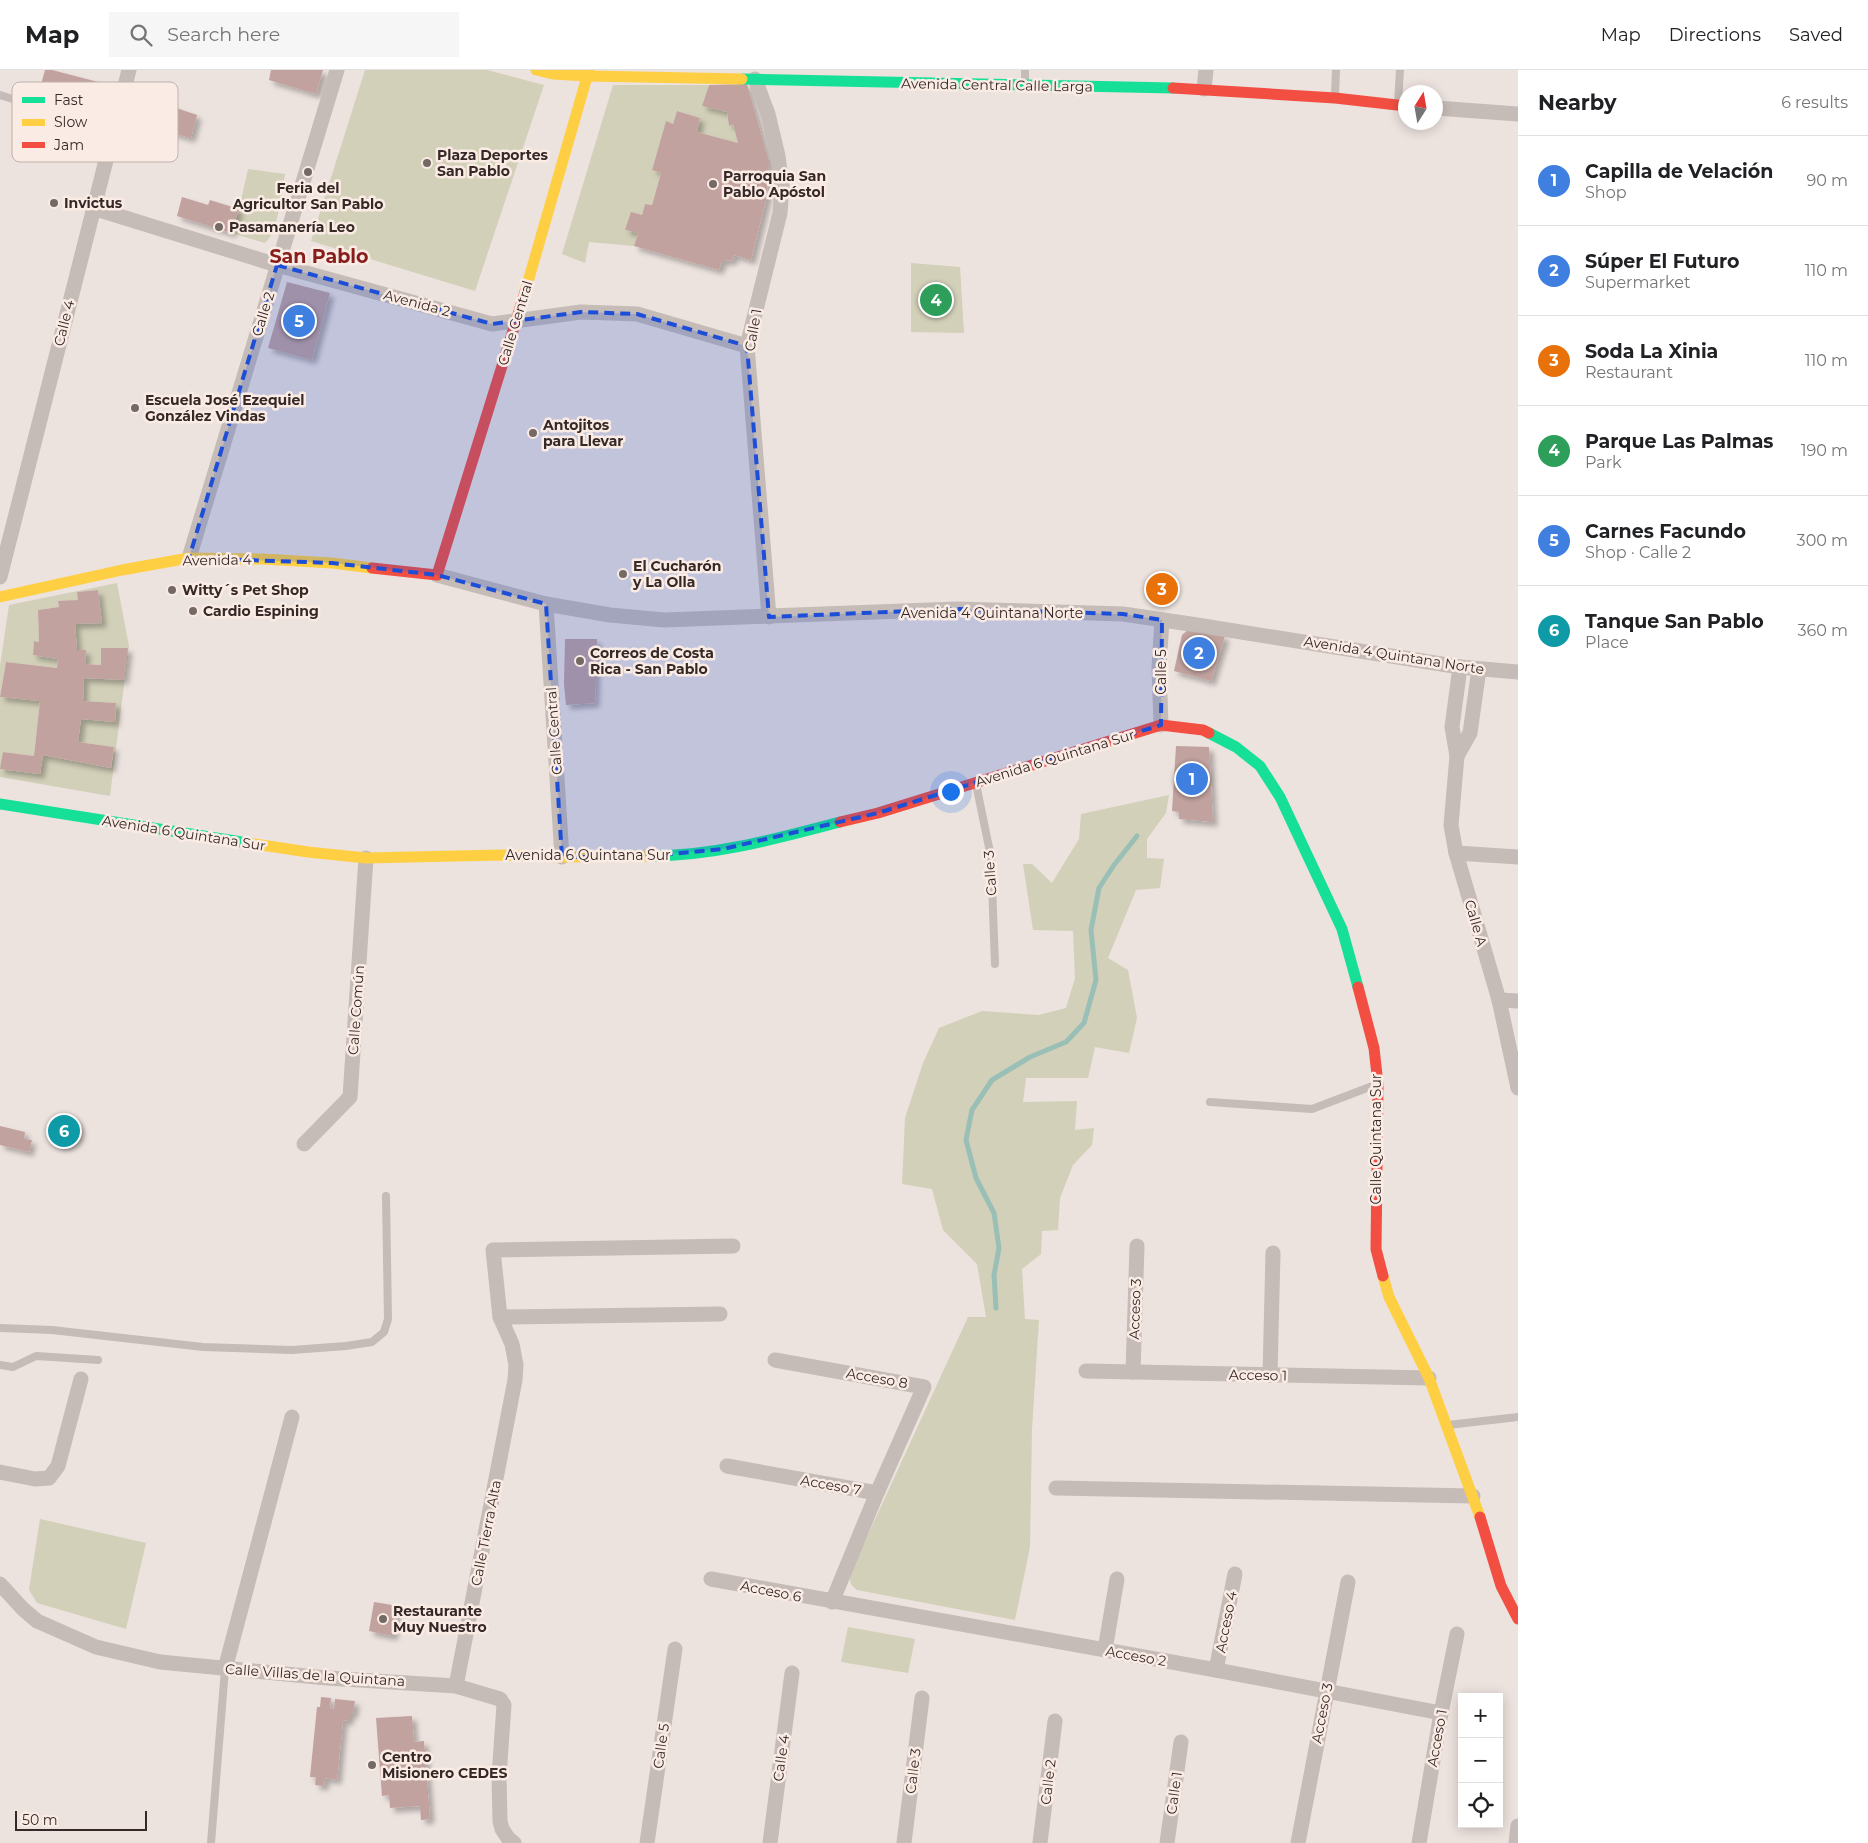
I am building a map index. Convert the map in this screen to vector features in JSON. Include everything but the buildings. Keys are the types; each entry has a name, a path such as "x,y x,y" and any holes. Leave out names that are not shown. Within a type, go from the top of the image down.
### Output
{"street":[{"name":"Calle 2","path":"189,558 337,70"},
{"name":"Avenida Central Calle Larga","path":"536,70 553,74 588,73 1025,86 1204,89 1335,98 1398,105"},
{"path":"1204,89 1206,70"},
{"name":"Calle Central","path":"437,575 517,320 588,73"},
{"name":"Calle 1","path":"756,79 768,114 778,156 782,186 780,213 747,346 769,617"},
{"path":"1443,109 1518,114"},
{"name":"Calle 4","path":"0,577 105,162"},
{"name":"Avenida 2","path":"93,208 277,265 492,324 581,312 638,314 747,346"},
{"name":"Avenida 4","path":"0,597 122,570 189,558 263,559 332,563 437,575"},
{"name":"Avenida 4 Quintana Norte","path":"437,575 546,604 610,615 664,620 956,609 1122,614 1460,667 1518,672"},
{"name":"Calle Central","path":"546,604 562,857"},
{"name":"Calle 5","path":"1161,725 1159,667 1162,620"},
{"name":"Calle A","path":"1460,667 1452,727 1457,756 1451,825 1456,853 1499,1000 1518,1088"},
{"name":"Calle A","path":"1457,756 1470,733 1479,669"},
{"name":"Avenida 6 Quintana Sur","path":"0,804 308,852 366,858 500,855 562,857 666,856 723,849 795,834 878,813 1161,725"},
{"name":"Calle Quintana Sur","path":"1161,725 1202,730 1236,747 1260,766 1280,797 1342,929 1374,1048 1378,1084 1376,1249 1389,1297 1429,1378 1473,1496 1501,1586 1518,1619"},
{"path":"1456,853 1518,857"},
{"name":"Calle Común","path":"304,1144 350,1097 366,858"},
{"path":"1499,1000 1518,1001"},
{"name":"Calle Tierra Alta","path":"456,1686 515,1380 516,1365 512,1344 500,1317 494,1250 732,1246"},
{"name":"Acceso 3","path":"1134,1372 1137,1246"},
{"path":"1270,1375 1272,1253"},
{"path":"500,1317 720,1314"},
{"name":"Acceso 8","path":"775,1360 924,1387 877,1493"},
{"name":"Acceso 1","path":"1086,1371 1429,1378"},
{"path":"0,1472 35,1479 49,1478 58,1466 81,1379"},
{"path":"225,1668 292,1416"},
{"name":"Acceso 7","path":"727,1466 877,1493 832,1602"},
{"path":"1056,1488 1473,1496"},
{"name":"Acceso 4","path":"1216,1670 1235,1574"},
{"name":"Acceso 6","path":"711,1579 832,1602"},
{"path":"1105,1650 1117,1579"},
{"name":"Acceso 3","path":"1298,1843 1348,1582"},
{"name":"Calle Villas de la Quintana","path":"0,1584 37,1621 96,1647 160,1662 327,1678 456,1686 500,1699 504,1705 499,1776 500,1821 502,1829 514,1843"},
{"name":"Acceso 2","path":"832,1602 1326,1690 1441,1713"},
{"name":"Acceso 1","path":"1419,1843 1441,1713 1457,1634"},
{"name":"Calle 5","path":"647,1843 675,1649"},
{"name":"Calle 4","path":"770,1843 792,1673"},
{"name":"Calle 3","path":"904,1843 922,1698"},
{"name":"Calle 2","path":"1040,1843 1055,1721"},
{"name":"Calle 1","path":"1167,1843 1181,1742"},
{"path":"1516,1843 1518,1826"}],"lane":[{"path":"1025,70 1025,86"},
{"path":"1335,98 1336,70"},
{"path":"1400,70 1401,85"},
{"path":"0,95 12,99"},
{"name":"Calle 3","path":"976,782 991,857 995,964"},
{"path":"1210,1102 1312,1109 1378,1084"},
{"path":"0,1328 52,1330 203,1348 292,1350 372,1342 384,1332 388,1319 386,1196"},
{"path":"0,1365 13,1367 36,1356 98,1360"},
{"path":"1446,1425 1518,1417"},
{"path":"211,1843 225,1668"}],"highlighted area":[{"path":"277,265 492,324 581,312 637,314 747,346 769,617 957,609 1123,614 1162,620 1161,725 878,813 723,849 638,857 562,857 546,604 437,575 332,563 189,558"}],"shaded area":[{"name":"Plaza Deportes San Pablo","path":"365,70 487,70 544,85 475,291 311,241"},
{"path":"613,85 709,85 702,106 727,112 729,126 733,124 738,143 697,132 700,118 677,111 673,124 666,122 652,170 661,173 652,205 645,204 642,215 625,230 638,233 634,246 589,242 585,263 562,254"},
{"path":"248,169 285,174 276,221 265,243 231,233 239,209"},
{"path":"911,263 960,267 964,333 911,332"},
{"path":"117,583 129,646 110,796 0,777 0,697 40,701 34,756 3,752 1,769 40,774 43,755 111,768 114,747 78,742 81,719 115,722 116,703 83,701 84,678 124,680 127,648 101,648 101,665 85,664 77,650 75,624 102,623 98,590 78,592 78,600 58,602 59,607 38,610 39,642 34,641 33,655 58,659 57,668 6,662 0,696 0,666 9,605"},
{"path":"1169,795 1166,813 1147,839 1147,858 1164,859 1160,888 1136,890 1108,958 1128,970 1137,1018 1129,1053 1095,1047 1088,1078 1026,1078 1023,1102 1077,1101 1075,1130 1094,1128 1092,1145 1073,1165 1060,1198 1058,1230 1042,1231 1041,1254 1022,1269 1025,1319 1039,1320 1032,1429 1030,1547 1015,1620 857,1590 851,1584 850,1574 968,1317 986,1317 977,1264 943,1230 932,1189 902,1184 905,1118 923,1063 939,1028 982,1011 1039,1015 1066,1008 1075,978 1073,931 1033,930 1023,864 1032,864 1052,883 1079,839 1081,814"},
{"path":"40,1519 146,1543 126,1629 37,1603 29,1590"},
{"path":"848,1627 915,1639 908,1673 841,1662"}],"waterway":[{"path":"996,1308 994,1275 999,1248 994,1213 976,1178 966,1140 972,1110 992,1080 1030,1057 1066,1042 1084,1023 1096,980 1091,930 1099,888 1137,836"}],"traffic: fast":[{"path":"742,79 1173,88"},
{"path":"1209,733 1236,747 1260,766 1280,797 1342,929 1358,987"},
{"path":"0,804 248,843"},
{"path":"651,856 699,853 747,845 840,822"}],"traffic: slow":[{"path":"536,70 553,74 587,76 742,79"},
{"path":"525,292 589,70"},
{"path":"0,597 122,570 189,558 263,559 332,563 372,568"},
{"path":"248,843 366,858 500,855 562,857 651,856"},
{"path":"1383,1276 1389,1297 1429,1378 1480,1517"}],"traffic: jam":[{"path":"1173,88 1335,98 1398,105"},
{"path":"372,568 437,575 525,292"},
{"path":"840,822 878,813 1161,725 1203,730 1209,733"},
{"path":"1358,987 1374,1048 1378,1084 1376,1249 1383,1276"},
{"path":"1480,1517 1501,1586 1518,1619"}],"place":[{"name":"Plaza Deportes San Pablo","path":"427,163"},
{"name":"Feria del Agricultor San Pablo","path":"308,172"},
{"name":"Parroquia San Pablo Apóstol","path":"713,184"},
{"name":"Invictus","path":"54,203"},
{"name":"Pasamanería Leo","path":"219,227"},
{"name":"Parque Las Palmas","path":"936,300"},
{"name":"Carnes Facundo","path":"299,321"},
{"name":"Escuela José Ezequiel González Vindas","path":"135,408"},
{"name":"Antojitos para Llevar","path":"533,433"},
{"name":"El Cucharón y La Olla","path":"623,574"},
{"name":"Soda La Xinia","path":"1162,589"},
{"name":"Witty´s Pet Shop","path":"172,590"},
{"name":"Cardio Espining","path":"193,611"},
{"name":"Súper El Futuro","path":"1199,653"},
{"name":"Correos de Costa Rica - San Pablo","path":"580,661"},
{"name":"Capilla de Velación","path":"1192,779"},
{"name":"Tanque San Pablo","path":"64,1131"},
{"name":"Restaurante Muy Nuestro","path":"383,1619"},
{"name":"Centro Misionero CEDES","path":"372,1765"}],"district":[{"name":"San Pablo","path":"319,256"}]}
